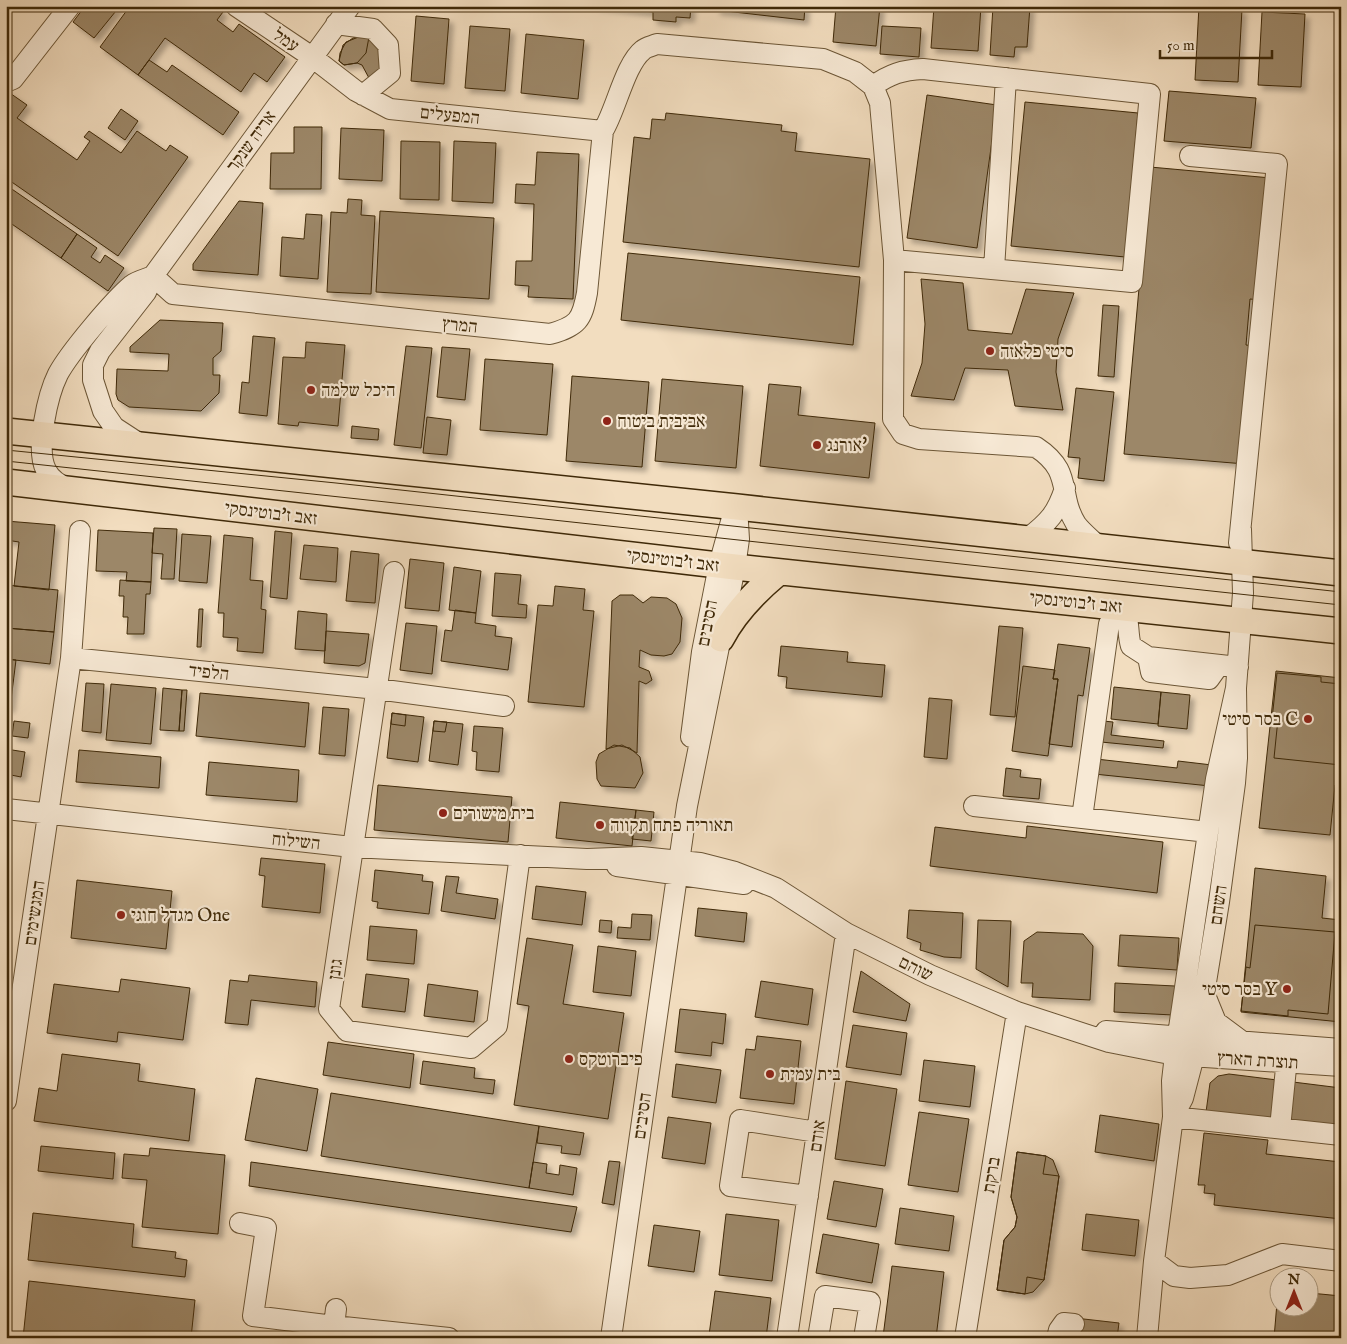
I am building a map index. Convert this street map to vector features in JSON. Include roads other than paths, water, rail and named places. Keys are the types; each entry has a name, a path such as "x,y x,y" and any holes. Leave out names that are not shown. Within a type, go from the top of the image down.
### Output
{"main road":[{"path":"6,431 737,507 1341,573"},
{"name":"זאב ז'בוטינסקי","path":"6,482 779,572 1116,616 1242,620 1341,631"},
{"path":"721,639 741,608 779,572"}],"street":[{"path":"6,82 12,79 70,6"},
{"name":"עמל","path":"236,6 312,57"},
{"name":"אריה שנקר","path":"143,445 127,437 114,427 103,411 93,380 93,365 100,351 146,292 153,276 350,6"},
{"path":"336,24 373,29 388,45 390,73 364,95"},
{"path":"603,131 612,117 633,61 643,50 657,44 823,59 855,72 873,86 880,103 883,125 894,260 893,419 903,434 919,439 1036,448 1052,457 1060,472 1070,510 1076,524 1098,546"},
{"name":"המפעלים","path":"312,57 364,95 390,109 603,131"},
{"path":"873,86 892,74 905,70 923,69 1150,94 1132,282 894,260"},
{"path":"994,269 1006,78"},
{"name":"המרץ","path":"153,276 172,294 550,334 570,329 583,314 587,292 603,131"},
{"name":"השחם","path":"1186,1047 1205,994 1219,902 1237,758 1236,688 1229,666 1242,620 1240,529 1276,164 1190,156"},
{"name":"אריה שנקר","path":"69,490 56,483 47,472 44,464 44,435 48,399 59,373 86,336 133,284 153,276"},
{"path":"1028,538 1049,521 1058,508 1065,488"},
{"name":"הסיבים","path":"687,806 689,751 696,696 727,566 737,507"},
{"path":"49,814 71,658 80,532"},
{"name":"הסיבים","path":"611,1338 687,806 721,639 727,566"},
{"name":"גונן","path":"394,572 329,1009 347,1031 471,1048 497,1026 520,855"},
{"path":"1082,818 1116,616 1129,617 1127,633 1131,646 1148,657 1151,672 1209,679 1229,666"},
{"name":"הלפיד","path":"71,658 377,689 504,706"},
{"name":"השחם","path":"1147,1338 1154,1261 1156,1205 1173,1117 1183,1098 1198,900 1221,749 1236,688"},
{"path":"974,806 1208,832"},
{"name":"השילוח","path":"6,809 352,847 586,859 640,857 678,868"},
{"name":"המגשימים","path":"6,1101 49,814"},
{"name":"שוהם","path":"678,868 719,867 776,888 846,934 936,985 1109,1042 1151,1052 1186,1047"},
{"path":"1198,900 1219,902"},
{"name":"אודם","path":"787,1338 846,934"},
{"path":"1205,994 1216,1022 1243,1042"},
{"name":"ברקת","path":"966,1338 1017,1012"},
{"name":"תוצרת הארץ","path":"1186,1047 1243,1042 1339,1057"},
{"name":"תוצרת הארץ","path":"1186,1047 1287,1060 1339,1057"},
{"path":"1280,1128 1287,1060"},
{"path":"1173,1117 1341,1135"},
{"path":"808,1196 730,1186 740,1120 817,1132"},
{"path":"240,1223 266,1228 253,1316 449,1338"},
{"path":"1154,1261 1174,1276 1190,1278 1228,1275 1282,1254 1341,1261"},
{"path":"818,1338 826,1296 870,1302 864,1338"},
{"path":"1058,1338 1058,1330 1064,1323 1074,1324"}],"tram line":[{"path":"6,450 336,483 1341,592"},
{"path":"6,461 1341,605"}],"place":[{"name":"סיטי פלאזה","path":"990,351"},
{"name":"היכל שלמה","path":"311,390"},
{"name":"אביבית ביטוח","path":"607,421"},
{"name":"אורנג'","path":"817,445"},
{"name":"בסר סיטי C","path":"1308,719"},
{"name":"בית מישורים","path":"443,813"},
{"name":"תאוריה פתח תקווה","path":"600,825"},
{"name":"מגדל חוגי One","path":"121,915"},
{"name":"בסר סיטי Y","path":"1287,989"},
{"name":"פיברוטקס","path":"569,1059"},
{"name":"בית עמית","path":"770,1074"}]}
